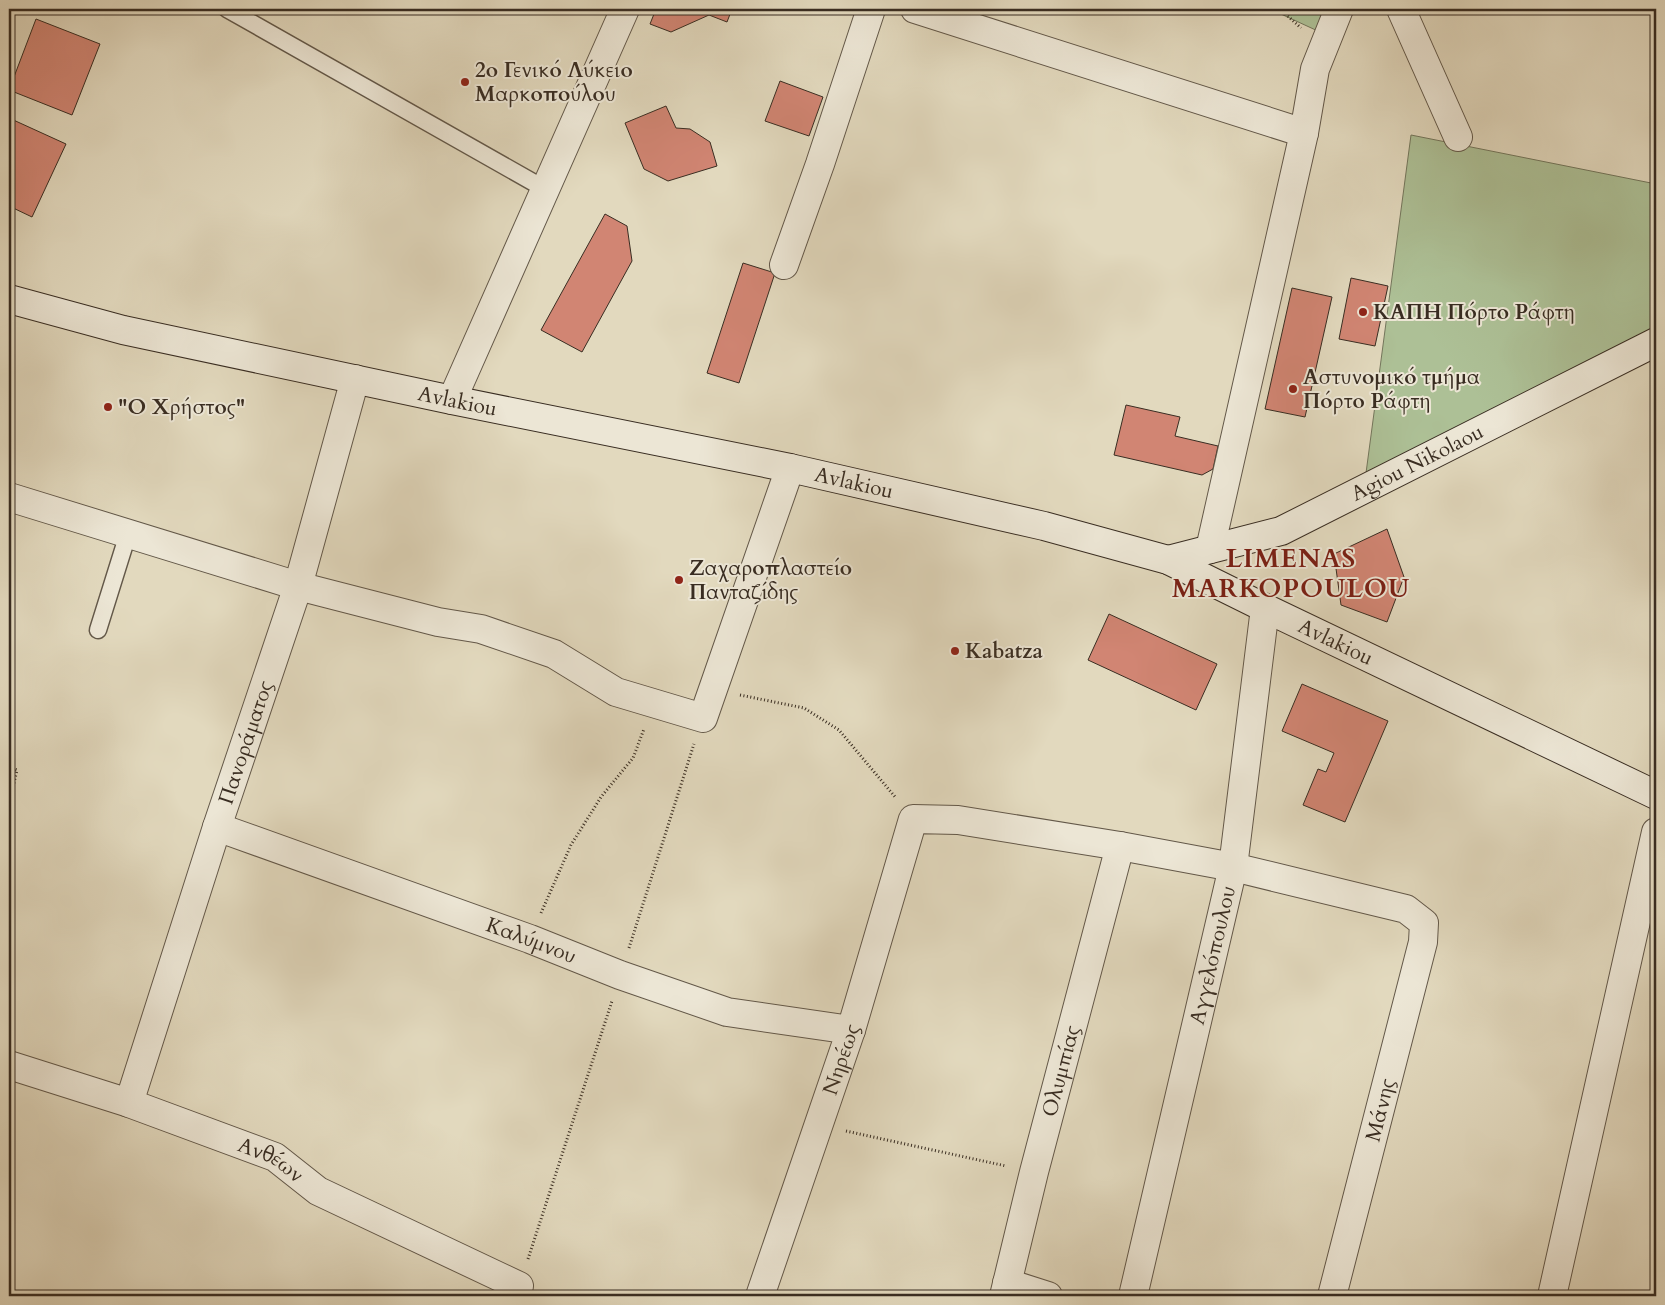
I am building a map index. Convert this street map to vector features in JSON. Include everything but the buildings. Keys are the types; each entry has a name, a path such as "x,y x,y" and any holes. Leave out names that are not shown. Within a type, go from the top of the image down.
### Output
{"street":[{"path":"452,400 625,9"},
{"path":"784,265 820,164 871,9"},
{"path":"915,9 1304,133"},
{"path":"1210,549 1304,133 1315,69 1339,9"},
{"path":"1401,9 1458,137"},
{"name":"Avlakiou","path":"9,299 123,330 452,400 790,468 1044,526 1168,560 1656,796"},
{"name":"Agiou Nikolaou","path":"1168,560 1281,531 1656,342"},
{"name":"Πανοράματος","path":"129,1103 217,827 298,586 355,379"},
{"path":"9,497 298,586 438,622 481,629 554,654 616,692 703,718 790,468"},
{"name":"Αγγελόπουλου","path":"1133,1296 1233,867 1265,608"},
{"path":"914,819 958,820 1120,846 1233,867"},
{"name":"Νηρέως","path":"760,1296 851,1030 914,819"},
{"name":"Καλύμνου","path":"217,827 530,939 620,975 727,1012 851,1030"},
{"path":"1552,1296 1656,832"},
{"name":"Ολυμπίας","path":"1005,1290 1034,1172 1120,846"},
{"name":"Μάνης","path":"1233,867 1406,909 1424,923 1423,942 1332,1296"},
{"name":"Ανθέων","path":"9,1064 129,1103 275,1157 318,1191 519,1286"},
{"path":"1005,1290 1048,1296"}],"lane":[{"path":"227,9 545,189"},
{"path":"98,630 128,534"}],"path":[{"path":"712,690 804,708 839,730 914,819"},
{"path":"530,939 571,845 601,797 633,758 654,703"},
{"path":"9,767 17,770 9,804"},
{"path":"819,1125 1034,1172"}],"green space":[{"path":"1270,9 1328,9 1320,32"},
{"path":"1411,135 1656,184 1656,330 1366,473"}],"place":[{"name":"2ο Γενικό Λύκειο Μαρκοπούλου","path":"465,82"},
{"name":"ΚΑΠΗ Πόρτο Ράφτη","path":"1363,312"},
{"name":"Αστυνομικό τμήμα Πόρτο Ράφτη","path":"1293,389"},
{"name":"\"Ο Χρήστος\"","path":"108,407"},
{"name":"Ζαχαροπλαστείο Πανταζίδης","path":"679,580"},
{"name":"Kabatza","path":"955,651"}],"district":[{"name":"LIMENAS MARKOPOULOU","path":"1291,573"}]}
